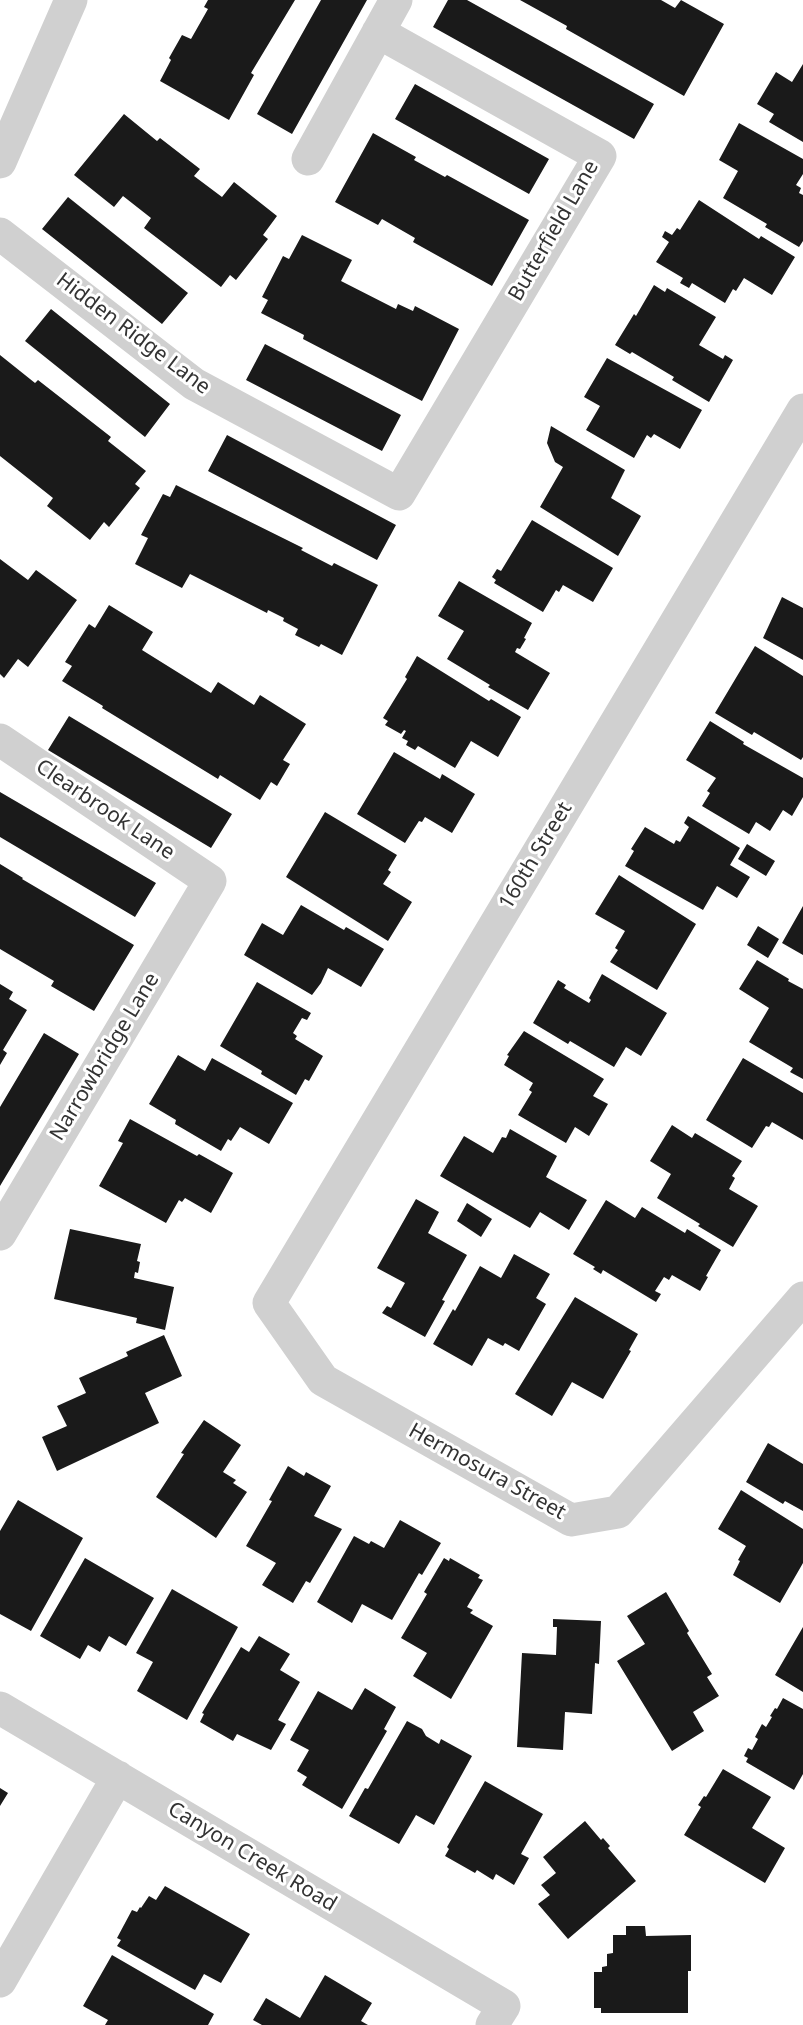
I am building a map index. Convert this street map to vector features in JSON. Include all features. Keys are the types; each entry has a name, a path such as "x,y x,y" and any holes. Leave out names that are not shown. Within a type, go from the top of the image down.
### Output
{"street":[{"path":"0,162 71,0"},
{"path":"308,159 396,0"},
{"name":"Butterfield Lane","path":"378,32 600,156 399,494"},
{"name":"Hidden Ridge Lane","path":"0,234 194,384 399,494"},
{"name":"160th Street","path":"268,1303 803,410"},
{"name":"Clearbrook Lane","path":"0,740 210,881"},
{"name":"Narrowbridge Lane","path":"0,1234 210,881"},
{"name":"Hermosura Street","path":"268,1303 323,1380 571,1520 618,1512 802,1302"},
{"name":"Canyon Creek Road","path":"0,1708 118,1777 498,2016"},
{"path":"0,1982 118,1777"}],"building":[{"path":"208,0 295,0 251,73 254,75 229,120 160,81 171,60 169,58 182,35 191,39 208,9 204,7"},
{"path":"321,0 367,0 292,134 257,114"},
{"path":"448,0 467,0 654,104 634,139 433,27"},
{"path":"520,0 661,0 675,8 681,0 724,24 684,96"},
{"path":"803,64 803,142 769,122 774,114 757,104 776,72 792,82"},
{"path":"415,84 549,159 529,194 395,119"},
{"path":"124,114 157,141 160,138 200,169 194,176 222,197 234,182 277,216 263,235 268,239 236,280 230,275 221,287 144,228 151,218 123,196 114,207 74,175"},
{"path":"739,123 803,159 803,174 796,185 801,188 799,193 803,195 803,241 799,247 765,227 767,224 723,198 738,171 719,160"},
{"path":"373,133 416,157 414,160 445,177 447,175 529,220 492,286 413,242 415,238 382,219 378,225 335,202"},
{"path":"68,197 188,293 162,324 42,229"},
{"path":"699,200 759,239 761,236 795,257 772,295 744,278 736,291 733,289 725,303 692,283 689,288 680,283 683,278 656,262 669,242 662,237 665,231 672,235 677,228 680,230"},
{"path":"302,235 352,260 341,281 396,309 398,304 413,311 415,306 459,329 422,401 303,339 304,335 261,313 268,300 262,297 283,256 289,259"},
{"path":"654,285 665,292 667,288 716,317 699,345 723,359 725,355 733,360 709,402 672,380 674,377 632,352 630,354 615,345 634,314 636,316"},
{"path":"51,309 170,404 145,437 25,341"},
{"path":"265,344 401,415 382,451 246,380"},
{"path":"0,355 35,383 38,380 111,437 108,441 146,471 135,484 140,488 109,527 104,522 90,540 47,506 53,498 0,456"},
{"path":"607,358 702,410 680,449 654,434 651,438 647,435 634,458 586,430 600,406 584,397"},
{"path":"551,426 625,470 611,498 641,516 618,556 540,507 563,467 555,462 547,443"},
{"path":"227,435 396,525 377,560 208,471"},
{"path":"176,485 303,548 301,550 332,566 334,563 378,585 342,655 321,644 319,647 295,635 298,629 283,621 284,618 268,610 267,613 190,574 182,588 135,564 148,538 141,535 163,494 170,497"},
{"path":"532,520 613,568 593,602 563,585 559,592 556,590 543,612 494,583 496,580 492,577 497,569 501,571"},
{"path":"0,559 28,580 36,570 77,600 28,667 18,659 4,678 0,674"},
{"path":"459,581 532,623 524,638 526,639 520,649 517,648 515,652 550,673 528,710 488,687 490,685 447,659 464,631 438,616"},
{"path":"782,597 803,608 803,660 763,638"},
{"path":"109,605 153,632 142,650 211,693 218,682 254,705 260,695 306,724 283,760 290,764 277,786 271,782 260,800 220,775 218,779 62,681 72,666 65,662 89,624 95,628"},
{"path":"755,646 803,676 803,757 801,760 754,732 752,735 715,713"},
{"path":"417,656 489,701 491,699 521,717 498,757 471,741 455,768 418,746 415,750 406,745 408,741 402,738 406,731 404,730 401,734 385,725 388,721 383,718 407,679 405,677"},
{"path":"69,716 232,814 211,848 48,750"},
{"path":"710,721 744,742 743,744 803,778 803,797 792,816 783,810 770,831 756,822 749,834 702,806 710,793 707,791 716,778 686,760"},
{"path":"394,752 440,779 442,774 475,794 452,833 425,817 422,822 419,821 405,843 357,814"},
{"path":"0,792 156,883 135,917 0,837"},
{"path":"325,812 397,855 388,870 391,872 383,884 412,902 388,941 286,877"},
{"path":"688,816 740,848 730,865 750,877 737,898 717,886 703,910 625,866 634,851 631,849 645,827 674,844 676,840 680,842 689,827 684,823"},
{"path":"747,844 775,861 766,876 738,859"},
{"path":"0,864 134,945 94,1011 51,986 54,981 0,949"},
{"path":"619,875 696,924 657,990 610,962 618,950 615,948 625,931 595,914"},
{"path":"301,905 344,930 346,927 384,949 361,987 328,968 312,995 244,955 262,923 283,935"},
{"path":"803,906 803,955 782,943"},
{"path":"758,926 779,939 768,958 747,945"},
{"path":"757,960 803,989 803,1079 790,1072 793,1068 749,1042 769,1008 739,989"},
{"path":"602,974 667,1013 641,1056 626,1047 614,1067 570,1041 568,1044 533,1023 558,980 566,985 564,988 589,1003 591,1000 589,998"},
{"path":"257,982 311,1013 307,1020 302,1018 293,1033 297,1036 295,1039 323,1056 309,1081 305,1079 296,1095 220,1046"},
{"path":"0,984 13,992 9,999 27,1010 3,1050 7,1053 0,1065"},
{"path":"524,1031 604,1079 593,1096 608,1104 589,1136 575,1127 566,1143 518,1115 532,1092 529,1090 533,1083 504,1065 509,1056 507,1055"},
{"path":"44,1033 79,1054 0,1186 0,1107"},
{"path":"178,1055 205,1071 212,1058 293,1103 269,1144 240,1127 231,1141 228,1139 221,1151 175,1124 176,1120 149,1104"},
{"path":"743,1058 803,1093 803,1140 772,1122 769,1127 766,1126 752,1148 706,1120"},
{"path":"130,1119 233,1173 211,1213 185,1198 182,1202 179,1200 166,1223 99,1186 123,1143 118,1141"},
{"path":"672,1125 692,1138 695,1133 742,1161 732,1176 735,1178 729,1189 758,1206 733,1247 657,1198 671,1174 650,1161"},
{"path":"510,1129 557,1156 546,1177 587,1200 569,1230 540,1212 530,1228 440,1176 464,1136 493,1153 502,1137 506,1138"},
{"path":"416,1199 439,1212 428,1233 467,1255 425,1337 382,1313 387,1306 391,1308 405,1283 377,1268"},
{"path":"606,1200 635,1218 642,1207 685,1233 687,1229 721,1250 700,1291 672,1275 669,1280 664,1277 655,1291 661,1294 656,1302 603,1270 601,1274 593,1269 595,1267 573,1254"},
{"path":"467,1203 492,1219 481,1237 457,1221"},
{"path":"70,1229 141,1244 137,1261 140,1262 138,1273 135,1272 134,1278 174,1287 165,1330 136,1323 137,1318 54,1299"},
{"path":"514,1254 550,1274 536,1298 546,1304 519,1351 505,1343 503,1346 488,1338 472,1366 433,1344 453,1309 455,1311 480,1266 501,1278"},
{"path":"575,1297 638,1334 629,1350 631,1351 603,1399 572,1382 552,1416 515,1394"},
{"path":"164,1335 182,1376 145,1393 159,1423 57,1471 42,1437 67,1426 57,1406 86,1393 79,1378 128,1356 126,1352"},
{"path":"204,1420 241,1445 223,1472 236,1480 233,1483 247,1492 216,1538 156,1497 184,1454 181,1453"},
{"path":"768,1443 803,1464 803,1511 785,1501 783,1504 746,1482"},
{"path":"288,1466 304,1476 306,1472 331,1486 314,1516 342,1529 310,1583 306,1581 293,1603 262,1585 276,1563 246,1546 272,1501 269,1500"},
{"path":"741,1490 803,1529 803,1563 780,1603 733,1575 746,1546 718,1529"},
{"path":"18,1500 83,1538 31,1631 0,1614 0,1531"},
{"path":"400,1520 441,1543 422,1575 419,1573 392,1620 362,1604 352,1623 317,1602 354,1536 369,1544 371,1541 384,1548"},
{"path":"85,1558 154,1598 126,1646 109,1636 100,1652 88,1645 80,1659 40,1636"},
{"path":"444,1558 449,1561 450,1558 480,1575 478,1578 483,1580 467,1607 473,1610 470,1613 493,1626 451,1699 413,1676 427,1653 401,1638 427,1594 424,1592"},
{"path":"172,1589 238,1627 187,1720 137,1691 153,1662 136,1653"},
{"path":"666,1592 712,1674 707,1677 719,1696 693,1712 704,1731 672,1751 617,1661 645,1644 627,1616"},
{"path":"553,1619 601,1621 599,1664 595,1663 592,1714 565,1712 563,1750 517,1747 522,1653 556,1655 557,1627 553,1627"},
{"path":"803,1627 803,1692 775,1675"},
{"path":"259,1636 290,1654 280,1670 300,1682 278,1720 286,1724 271,1750 237,1734 233,1741 200,1722 204,1714 202,1713 241,1647 249,1652"},
{"path":"365,1688 396,1707 384,1729 387,1731 342,1809 302,1785 307,1777 297,1771 309,1750 290,1740 318,1691 352,1710"},
{"path":"783,1698 803,1709 803,1774 794,1790 746,1762 748,1758 744,1756 748,1748 752,1750 758,1739 755,1737 762,1724 766,1727 772,1717 770,1716"},
{"path":"407,1721 422,1729 426,1736 439,1744 441,1739 472,1756 434,1825 416,1815 399,1844 349,1816 365,1788 368,1789"},
{"path":"723,1769 771,1797 752,1828 785,1848 765,1883 684,1835 701,1807 698,1805 704,1796 706,1797"},
{"path":"485,1781 543,1814 521,1854 529,1858 514,1885 496,1874 493,1880 477,1870 475,1873 445,1856 449,1849 447,1847"},
{"path":"0,1788 8,1793 0,1806"},
{"path":"585,1821 601,1840 603,1838 610,1846 608,1848 636,1881 568,1939 538,1904 550,1895 541,1885 556,1873 543,1857"},
{"path":"165,1886 250,1934 221,1983 204,1974 195,1990 117,1946 121,1940 117,1938 132,1910 137,1912 149,1896 156,1900"},
{"path":"626,1926 645,1926 646,1936 691,1935 688,2013 601,2013 601,2008 594,2008 594,1972 602,1972 602,1967 607,1966 607,1954 613,1953 613,1935 626,1935"},
{"path":"112,1955 214,2014 208,2025 105,2025 108,2020 83,2006"},
{"path":"325,1975 372,2003 361,2021 368,2025 262,2025 253,2020 266,1998 300,2018"}]}
